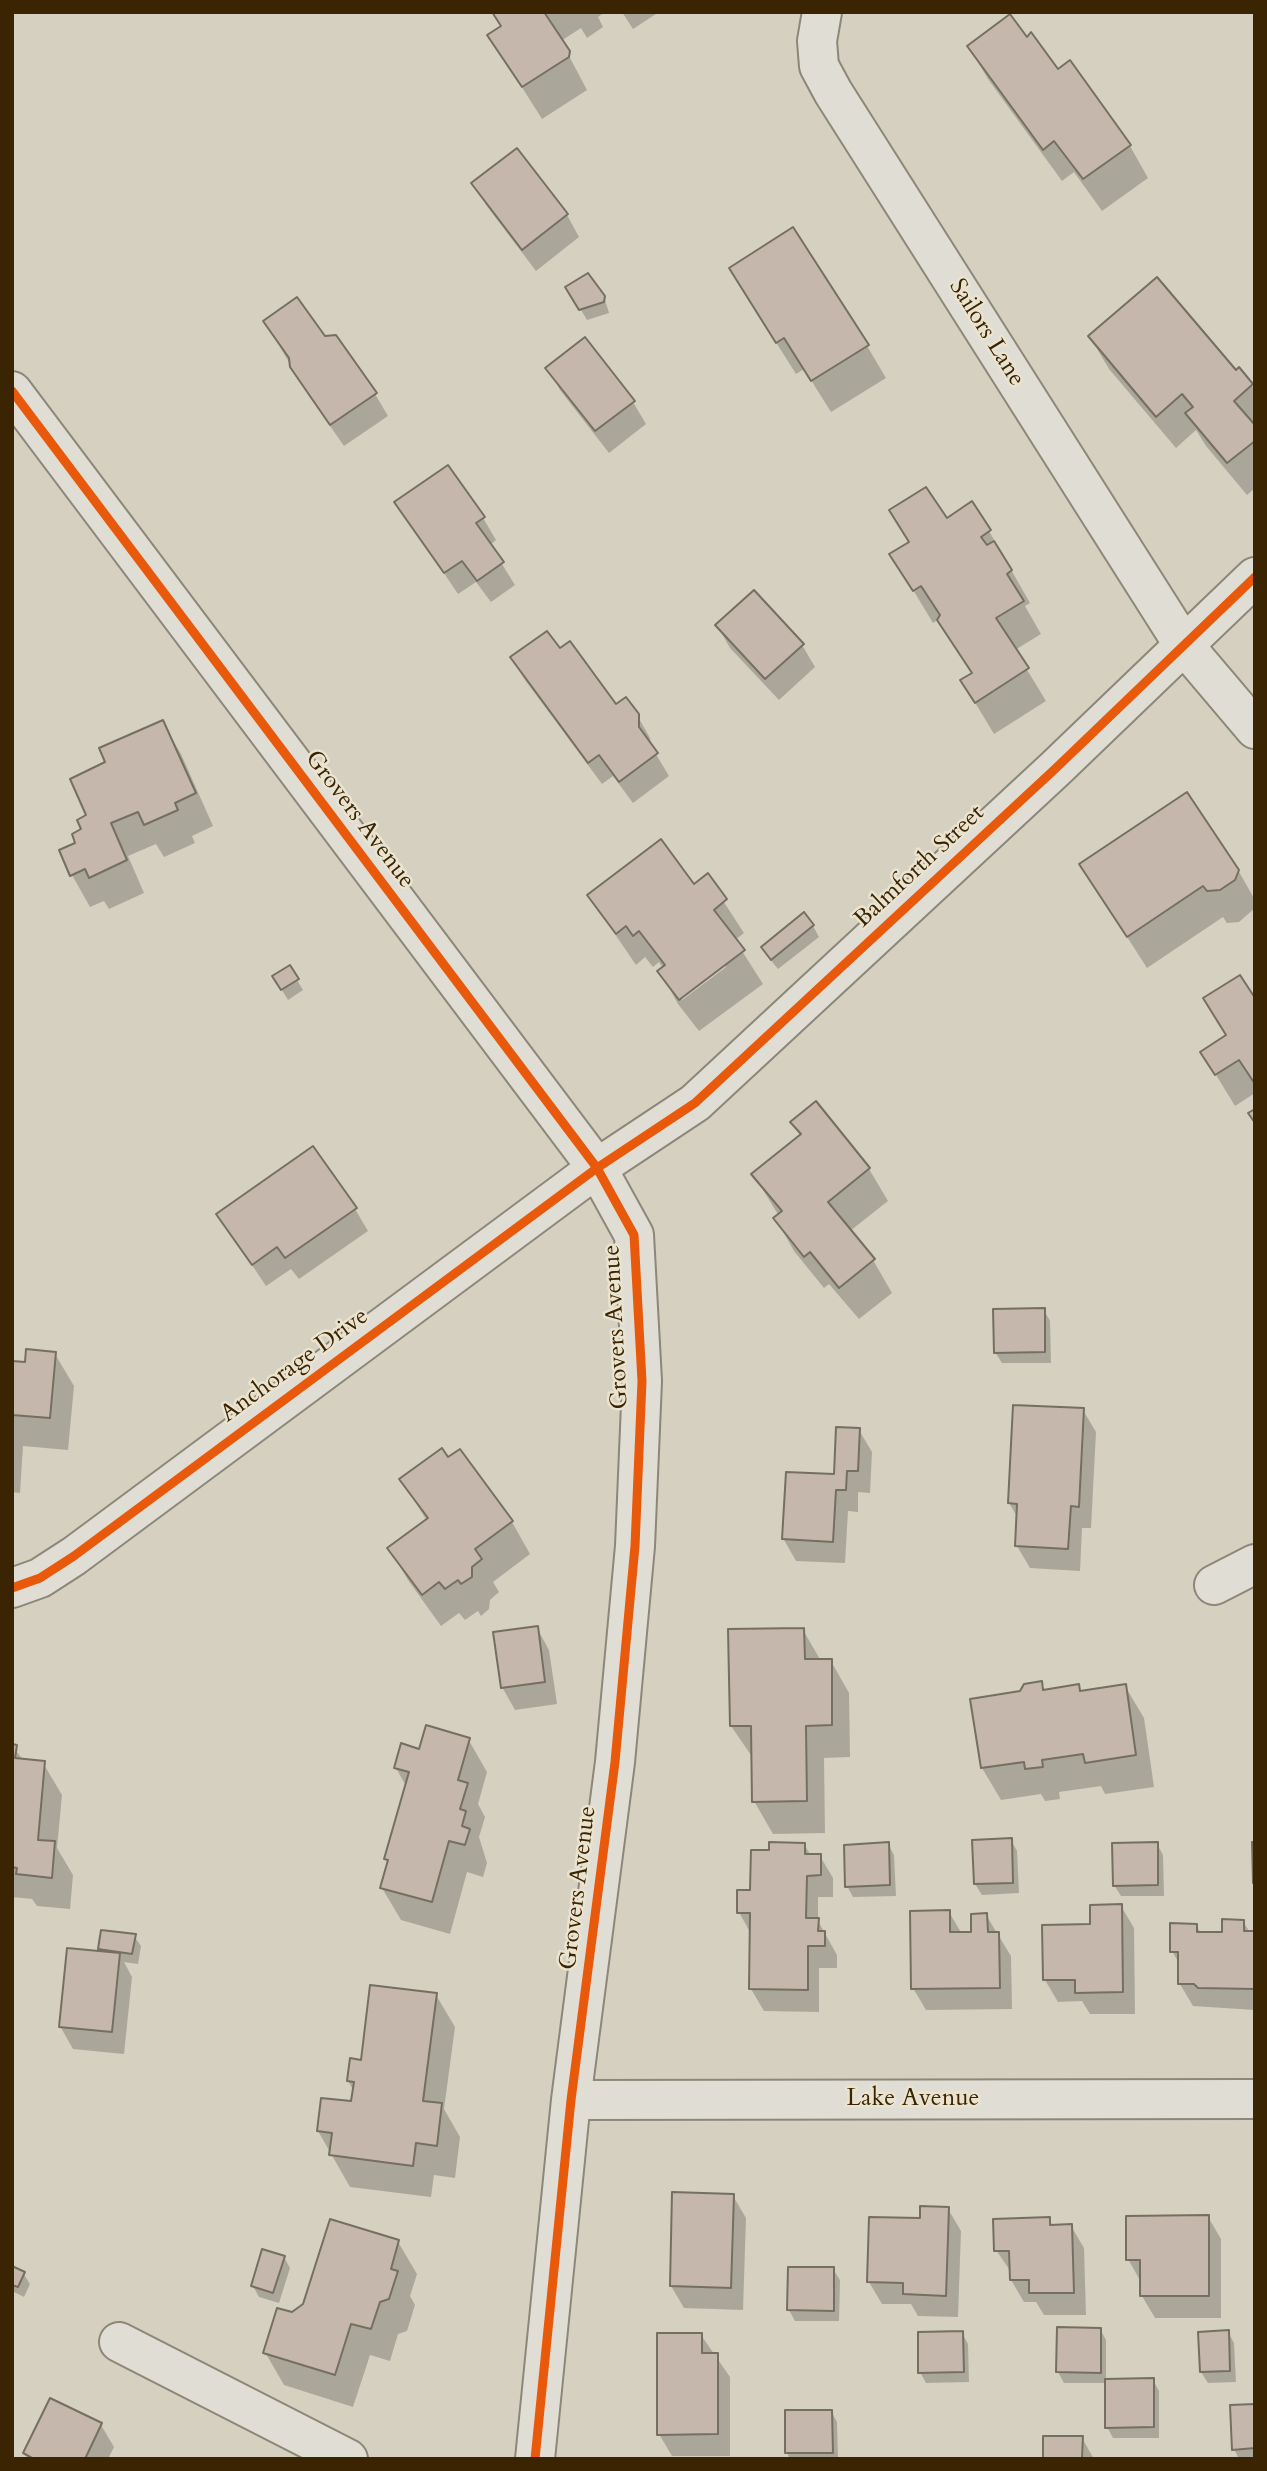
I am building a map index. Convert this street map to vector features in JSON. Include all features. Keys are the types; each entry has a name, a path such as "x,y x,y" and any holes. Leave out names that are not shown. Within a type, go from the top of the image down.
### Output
{"street":[{"name":"Sailors Lane","path":"822,12 817,41 819,66 833,92 1183,644 1255,729"},
{"name":"Grovers Avenue","path":"12,391 597,1168 634,1235 642,1381 635,1546 615,1762 571,2100 535,2459"},
{"name":"Balmforth Street","path":"597,1168 695,1103 1055,769 1255,577"},
{"name":"Anchorage Drive","path":"12,1588 40,1578 74,1556 597,1168"},
{"path":"1214,1585 1255,1564"},
{"name":"Lake Avenue","path":"571,2100 1255,2099"},
{"path":"119,2342 348,2459"}],"building":[{"path":"492,12 544,12 570,51 569,57 522,87 487,35 501,26"},
{"path":"1010,14 1027,37 1031,32 1058,69 1070,60 1131,145 1083,179 1054,141 1043,150 967,46"},
{"path":"517,148 568,214 522,250 471,183"},
{"path":"793,227 869,345 811,381 784,338 776,343 729,268"},
{"path":"588,273 605,296 604,302 579,310 565,287"},
{"path":"1157,277 1236,370 1239,367 1253,384 1234,401 1255,425 1255,441 1227,463 1185,413 1193,407 1182,394 1156,417 1088,336"},
{"path":"297,297 325,336 336,335 377,393 330,425 290,367 289,358 263,321"},
{"path":"585,337 635,401 595,431 545,368"},
{"path":"448,465 485,517 476,523 504,562 477,581 462,561 444,573 394,502"},
{"path":"926,487 947,518 972,501 991,530 981,537 987,545 994,541 1012,570 1007,574 1024,601 996,618 1029,668 975,703 960,680 972,673 937,620 940,615 921,586 913,591 889,554 909,542 889,510"},
{"path":"754,590 804,644 765,679 715,625"},
{"path":"547,631 560,648 570,641 616,704 626,697 639,714 639,727 658,753 619,782 599,755 588,763 510,657"},
{"path":"163,720 196,793 175,803 178,810 144,825 138,812 111,823 127,860 89,878 85,869 70,876 59,850 75,843 72,834 81,829 77,820 86,815 70,779 105,762 99,748"},
{"path":"1187,792 1239,870 1235,880 1220,890 1207,891 1203,886 1127,937 1079,864"},
{"path":"661,839 694,884 708,873 727,899 714,910 745,950 679,1000 657,971 665,965 639,931 633,936 626,926 616,934 587,895"},
{"path":"804,912 814,925 771,960 761,947"},
{"path":"290,965 299,979 281,990 272,976"},
{"path":"1240,975 1255,998 1255,1084 1239,1060 1215,1075 1200,1052 1226,1035 1203,998"},
{"path":"816,1101 870,1168 828,1202 875,1259 839,1288 810,1252 804,1257 773,1218 782,1211 751,1174 801,1134 790,1122"},
{"path":"1255,1109 1255,1123 1248,1113"},
{"path":"313,1146 357,1208 285,1258 277,1247 252,1265 216,1214"},
{"path":"1045,1308 1045,1352 994,1353 993,1309"},
{"path":"26,1349 56,1352 50,1418 12,1415 12,1361 25,1362"},
{"path":"1013,1405 1084,1408 1079,1507 1071,1506 1068,1549 1015,1546 1017,1504 1008,1503"},
{"path":"836,1427 860,1428 858,1471 847,1471 846,1490 836,1490 833,1542 782,1539 786,1472 834,1474"},
{"path":"442,1448 448,1457 460,1449 513,1521 475,1549 482,1559 472,1567 472,1577 461,1584 458,1580 445,1589 439,1582 422,1595 387,1548 428,1518 399,1479"},
{"path":"538,1626 545,1682 501,1688 493,1632"},
{"path":"804,1628 805,1659 832,1659 832,1725 806,1726 807,1801 752,1802 751,1726 730,1726 728,1629"},
{"path":"1042,1681 1043,1690 1079,1684 1080,1691 1126,1684 1136,1755 1085,1763 1083,1754 1042,1760 1043,1767 1025,1769 1024,1762 981,1768 970,1699 1020,1691 1024,1684"},
{"path":"426,1725 470,1738 458,1780 468,1783 460,1809 466,1811 462,1826 470,1829 465,1845 449,1841 432,1902 380,1888 388,1860 384,1859 409,1772 394,1768 401,1743 419,1749"},
{"path":"12,1744 17,1745 15,1758 45,1761 38,1840 55,1841 52,1878 16,1874 17,1868 12,1867"},
{"path":"1012,1838 1013,1883 974,1884 972,1840"},
{"path":"769,1842 805,1843 805,1854 821,1854 821,1875 807,1876 806,1918 819,1918 818,1931 825,1931 825,1946 808,1946 808,1990 749,1989 750,1913 737,1913 737,1890 750,1890 751,1850 769,1850"},
{"path":"889,1842 890,1885 845,1887 844,1845"},
{"path":"1158,1842 1158,1885 1113,1886 1112,1843"},
{"path":"1252,1842 1255,1842 1255,1883 1253,1883"},
{"path":"1122,1904 1123,1992 1075,1993 1075,1980 1043,1980 1042,1925 1090,1924 1090,1905"},
{"path":"950,1910 950,1932 971,1932 971,1914 987,1913 988,1932 999,1932 1000,1988 911,1989 910,1911"},
{"path":"1222,1919 1244,1920 1244,1931 1255,1931 1255,1989 1198,1988 1194,1984 1178,1984 1178,1952 1170,1952 1170,1923 1197,1924 1197,1932 1222,1932"},
{"path":"101,1930 136,1934 132,1954 98,1949"},
{"path":"67,1948 120,1953 112,2032 59,2027"},
{"path":"370,1985 437,1993 423,2101 442,2103 437,2146 416,2143 413,2166 329,2155 332,2133 317,2131 321,2098 351,2101 354,2082 347,2081 350,2058 361,2060"},
{"path":"672,2192 734,2194 731,2288 670,2286"},
{"path":"920,2206 949,2207 946,2296 903,2294 903,2283 867,2282 869,2217 920,2218"},
{"path":"1209,2215 1209,2296 1140,2296 1140,2260 1126,2260 1126,2216"},
{"path":"1050,2217 1050,2225 1072,2224 1074,2293 1029,2293 1029,2280 1010,2280 1009,2251 994,2251 993,2219"},
{"path":"330,2219 399,2240 391,2269 398,2271 389,2299 380,2302 371,2329 351,2324 335,2375 263,2353 277,2308 292,2312 303,2304"},
{"path":"262,2249 285,2256 273,2293 251,2286"},
{"path":"12,2266 25,2272 18,2287 12,2285"},
{"path":"788,2267 834,2267 834,2311 787,2310"},
{"path":"1057,2327 1101,2328 1101,2373 1056,2372"},
{"path":"1229,2330 1230,2371 1200,2372 1198,2332"},
{"path":"963,2331 964,2372 918,2373 918,2332"},
{"path":"657,2333 702,2333 702,2353 718,2353 718,2434 657,2435"},
{"path":"1154,2378 1154,2427 1105,2428 1105,2379"},
{"path":"50,2398 102,2423 85,2459 34,2459 23,2453"},
{"path":"1255,2404 1255,2448 1232,2450 1230,2405"},
{"path":"785,2410 832,2410 833,2453 785,2453"},
{"path":"1043,2436 1083,2436 1082,2458 1102,2459 1043,2459"}],"cycle path":[{"path":"12,391 597,1168 634,1235 642,1381 635,1546 615,1762 571,2100 535,2459"},
{"path":"12,1588 40,1578 74,1556 597,1168 695,1103 1055,769 1255,577"}]}
